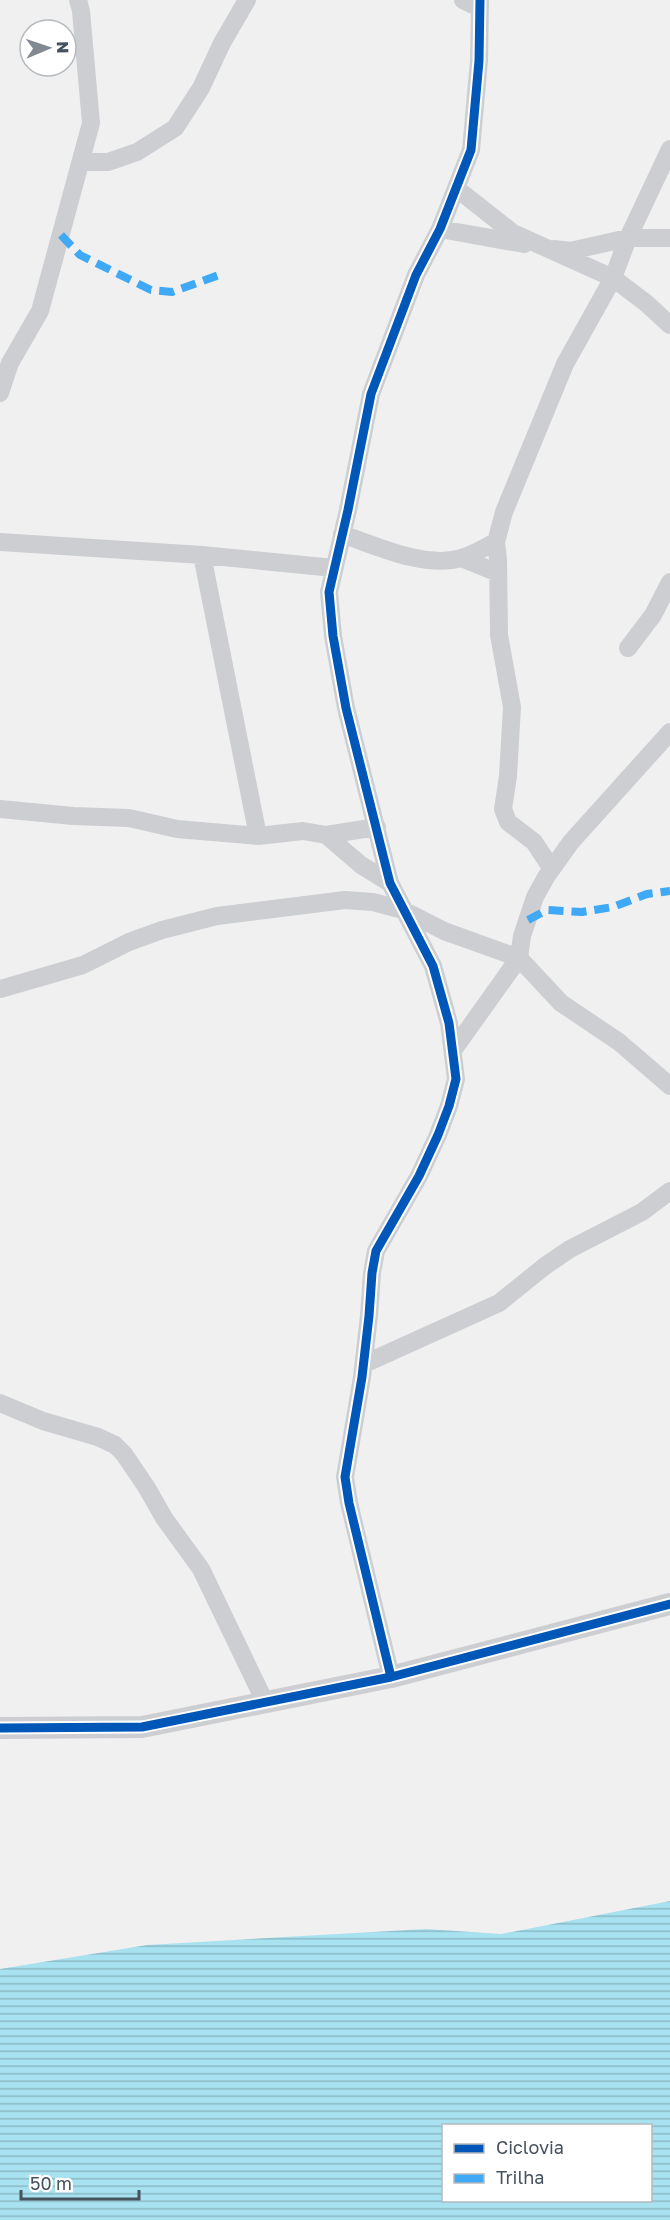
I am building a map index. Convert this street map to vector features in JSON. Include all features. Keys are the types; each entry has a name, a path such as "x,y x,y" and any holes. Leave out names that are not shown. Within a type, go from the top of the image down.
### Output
{"street":[{"path":"0,393 10,363 40,311 92,123 78,0"},
{"path":"81,162 108,162 152,144 174,128 201,88 247,0"},
{"path":"391,1677 349,1503 345,1477 364,1364 376,1251 419,1176 446,1116 456,1079 449,1023 433,966 390,883 346,708 333,636 329,592 371,394 416,275 440,229 471,150 479,61 480,4 463,0"},
{"path":"552,869 534,842 508,822 503,809 512,707 499,635 495,542 504,512 565,364 613,278 628,237 670,149"},
{"path":"456,188 513,233 613,278 670,325"},
{"path":"440,229 570,251 628,237 670,238"},
{"path":"342,534 401,554 440,561 461,558 495,542"},
{"path":"0,542 202,555 334,568"},
{"path":"202,555 258,836"},
{"path":"461,558 498,573"},
{"path":"628,648 653,615 670,582"},
{"path":"454,1049 519,958 522,936 536,897 552,869 571,842 670,732"},
{"path":"0,809 73,816 129,818 177,829 258,836 303,831 326,835 377,827"},
{"path":"326,835 361,865 390,883"},
{"path":"0,989 83,965 129,942 162,930 217,916 345,900 373,902 404,910 444,931 519,958 561,1003 619,1042 670,1086"},
{"path":"364,1364 499,1303 562,1255 642,1212 670,1191"},
{"path":"0,1402 2,1405 43,1421 98,1437 115,1445 124,1454 164,1518 201,1569 265,1702"},
{"path":"0,1728 142,1726 391,1677 670,1604"}],"water":[{"path":"670,1901 670,2220 0,2220 0,1969 147,1945 426,1929 501,1934"}],"marked path":[{"path":"61,235 80,255 151,290 172,292 219,275"},
{"path":"528,920 547,910 582,912 613,907 647,894 670,891"}],"cycle path":[{"path":"391,1677 349,1503 345,1477 362,1377 376,1251 419,1176 438,1135 456,1079 449,1023 433,966 390,883 346,708 333,636 329,592 371,394 416,275 440,229 471,150 479,61 480,0"},
{"path":"0,1728 142,1727 391,1677 670,1604"}]}
